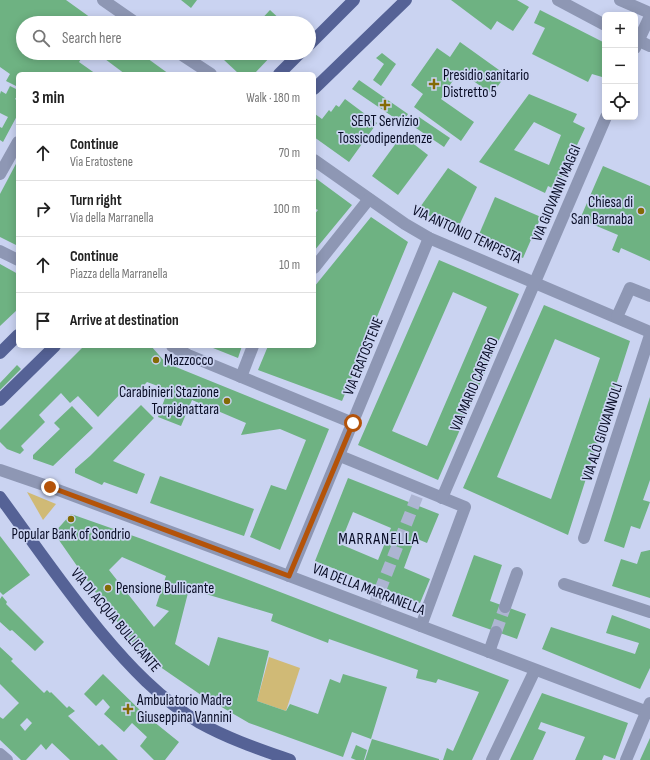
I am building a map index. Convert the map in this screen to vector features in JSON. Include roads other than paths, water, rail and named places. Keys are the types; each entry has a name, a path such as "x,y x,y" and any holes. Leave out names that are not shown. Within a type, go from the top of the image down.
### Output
{"main road":[{"path":"316,38 354,0"},
{"path":"316,87 406,0"},
{"path":"281,72 293,60"},
{"path":"0,353 16,337"},
{"path":"0,400 53,348"},
{"name":"VIA DI ACQUA BULLICANTE","path":"0,497 71,596 117,651 161,695 200,722 230,738 290,760"}],"street":[{"path":"103,0 126,16"},
{"path":"558,0 602,23"},
{"path":"620,0 650,15 638,39"},
{"path":"638,43 650,46"},
{"path":"189,60 208,72"},
{"path":"192,62 195,72"},
{"name":"VIA GIOVANNI MAGGI","path":"535,282 605,120"},
{"path":"0,174 4,157 16,144"},
{"name":"VIA ANTONIO TEMPESTA","path":"316,161 405,224 430,238 650,332"},
{"path":"316,265 369,199"},
{"name":"VIA ERATOSTENE","path":"289,576 430,238"},
{"path":"0,251 16,259"},
{"name":"VIA MARIO CARTARO","path":"442,498 535,282"},
{"path":"617,318 630,288 650,296"},
{"name":"VIA ALÒ GIOVANNOLI","path":"584,538 650,335"},
{"path":"176,348 241,378 353,423"},
{"path":"241,378 252,348"},
{"path":"340,456 465,507 421,626"},
{"name":"VIA DELLA MARRANELLA","path":"0,470 289,576 535,670 649,709"},
{"path":"504,607 517,573"},
{"path":"564,584 650,612"},
{"path":"489,652 496,632"},
{"path":"492,760 535,670"},
{"path":"626,760 649,709"},
{"path":"0,754 7,760"}],"tunnel":[{"path":"373,608 420,489"},
{"path":"496,632 505,607"}],"place":[{"name":"Presidio sanitario Distretto 5","path":"434,84"},
{"name":"SERT Servizio Tossicodipendenze","path":"385,105"},
{"name":"Chiesa di San Barnaba","path":"641,211"},
{"name":"Mazzocco","path":"156,360"},
{"name":"Carabinieri Stazione Torpignattara","path":"227,401"},
{"name":"Popular Bank of Sondrio","path":"71,519"},
{"name":"Pensione Bullicante","path":"108,588"},
{"name":"Ambulatorio Madre Giuseppina Vannini","path":"128,709"}],"district":[{"name":"MARRANELLA","path":"379,538"}]}
